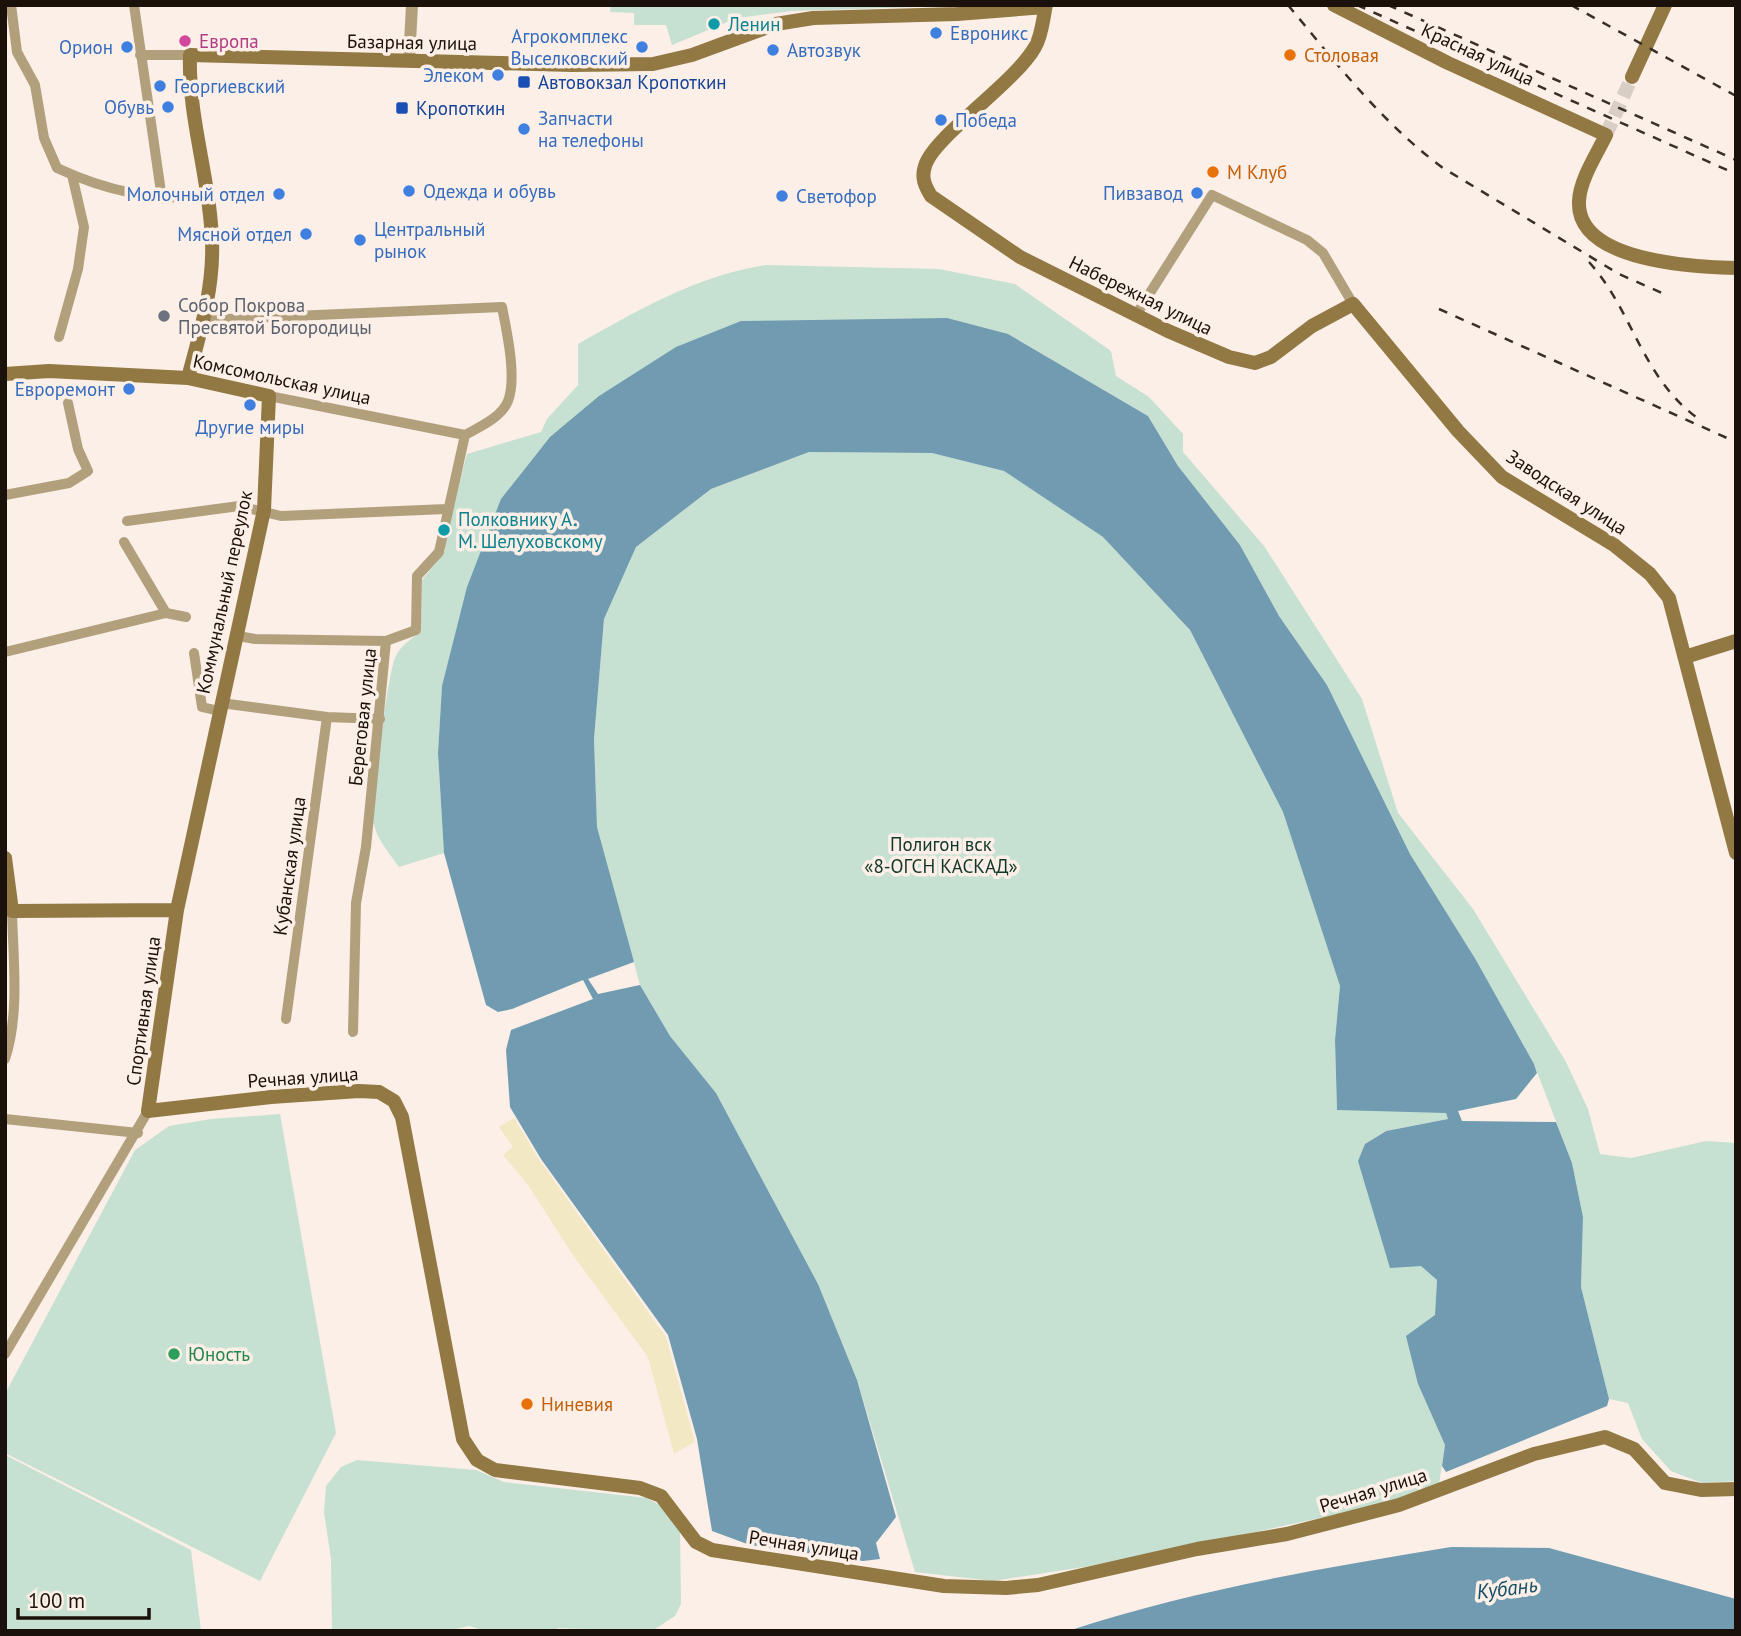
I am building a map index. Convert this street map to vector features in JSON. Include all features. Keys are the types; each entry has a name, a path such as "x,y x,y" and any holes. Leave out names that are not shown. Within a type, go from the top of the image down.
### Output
{"main road":[{"name":"Красная улица","path":"1335,5 1448,63 1606,135 1579,200 1581,216 1590,231 1624,252 1665,263 1736,268"},
{"path":"1632,77 1665,5"},
{"name":"Базарная улица","path":"190,55 653,64 692,55 756,30 813,18 957,14 1046,6"},
{"name":"Набережная улица","path":"1046,6 1037,45 1018,70 936,149 925,164 923,184 931,196 1020,257 1202,347 1255,363 1271,357 1312,326 1353,304"},
{"path":"188,378 212,272 208,197 192,112 190,55"},
{"name":"Заводская улица","path":"1353,304 1458,431 1502,477 1614,545 1650,574 1669,598 1736,853"},
{"name":"Комсомольская улица","path":"5,374 49,372 188,378 269,396"},
{"name":"Коммунальный переулок","path":"220,707 264,510 269,396"},
{"path":"1685,657 1736,641"},
{"name":"Спортивная улица","path":"148,1111 177,910 220,707"},
{"path":"5,858 8,911 177,910"},
{"name":"Речная улица","path":"148,1111 271,1097 359,1091 379,1092 394,1101 402,1117 463,1439 477,1460 495,1470 640,1488 661,1496 696,1542 712,1550 944,1586 1006,1588 1038,1585 1197,1549 1287,1534 1399,1506 1534,1454 1605,1437 1634,1449 1665,1483 1701,1490 1736,1489"}],"street":[{"path":"11,5 11,52 34,85 44,138 57,168 127,194 163,199 208,197"},
{"path":"134,5 163,199"},
{"path":"409,61 412,5"},
{"name":"Базарная улица","path":"140,55 190,55"},
{"path":"59,337 78,269 84,227 72,175"},
{"path":"1136,314 1212,195 1307,240 1323,253 1353,304"},
{"path":"203,320 502,307 511,351 508,401 493,419 465,435"},
{"name":"Комсомольская улица","path":"269,396 465,435"},
{"path":"5,495 69,483 88,471 78,449 68,403"},
{"name":"Береговая улица","path":"353,1032 356,903 380,719 386,642 416,630 417,576 439,552 446,509 465,435"},
{"path":"127,522 239,506 281,516 446,509"},
{"path":"124,542 166,613"},
{"path":"5,652 166,613 186,617"},
{"path":"238,636 255,639 386,642"},
{"path":"194,653 202,707 380,719"},
{"name":"Кубанская улица","path":"286,1019 327,717"},
{"path":"6,1055 14,977 8,911"},
{"name":"Спортивная улица","path":"5,1354 138,1133 148,1111"},
{"path":"5,1119 138,1133"}],"green space":[{"path":"611,5 949,6 792,11 737,18 672,45 666,25 634,25 634,13 610,12"},
{"path":"766,265 939,269 1015,284 1111,351 1116,376 1149,397 1183,434 1183,452 1264,546 1362,699 1398,813 1473,909 1566,1062 1588,1109 1600,1154 1631,1158 1706,1141 1736,1143 1736,1481 1702,1483 1671,1471 1642,1439 1628,1403 1609,1399 1581,1287 1583,1217 1572,1163 1534,1064 1476,960 1410,854 1327,685 1279,616 1240,545 1178,466 1148,416 1008,334 741,321 442,687 438,753 444,853 399,867 380,839 373,820 377,765 388,688 397,654 421,632 422,580 445,551 446,530 467,454 541,432 547,419 578,385 578,344 646,307 692,286 740,270"},
{"name":"Полигон вск «8-ОГСН КАСКАД»","path":"809,452 932,453 1004,471 1103,537 1190,630 1283,812 1340,986 1335,1040 1337,1109 1446,1112 1448,1119 1385,1131 1365,1144 1421,1266 1437,1280 1435,1315 1418,1384 1445,1445 1439,1484 1398,1501 1122,1561 993,1581 915,1572 857,1380 818,1284 716,1093 670,1036 640,985 597,827 594,739 604,619 636,547 711,489"},
{"name":"Юность","path":"280,1114 336,1433 260,1581 5,1453 5,1394 135,1150 169,1126 211,1119"},
{"path":"5,1455 191,1550 201,1631 5,1631"},
{"path":"357,1460 476,1470 504,1482 647,1498 661,1506 680,1531 681,1604 675,1616 652,1631 558,1628 556,1631 486,1631 469,1626 447,1631 332,1631 331,1559 324,1512 326,1486 341,1467"}],"sand":[{"path":"514,1118 540,1161 666,1337 695,1442 674,1454 648,1357 573,1255 528,1185 503,1155 513,1147 499,1127"}],"water":[{"path":"947,318 1008,334 1148,416 1178,466 1240,545 1279,616 1327,685 1410,854 1476,960 1534,1064 1537,1073 1516,1099 1458,1111 1462,1121 1556,1122 1572,1163 1583,1217 1581,1287 1609,1399 1607,1406 1446,1472 1442,1466 1445,1445 1418,1384 1406,1336 1435,1315 1437,1280 1421,1266 1390,1268 1358,1161 1365,1144 1386,1131 1448,1119 1446,1113 1337,1110 1335,1040 1340,986 1283,812 1190,630 1103,537 1004,471 932,453 809,452 711,489 636,547 604,619 594,739 597,827 634,962 588,979 598,994 640,985 670,1036 716,1093 818,1284 857,1380 896,1517 876,1543 880,1559 863,1561 750,1545 712,1531 697,1439 668,1335 541,1159 510,1107 506,1050 511,1030 593,999 583,980 512,1009 498,1012 486,1005 444,853 438,753 442,686 467,587 501,499 550,437 599,396 676,347 741,321"},
{"name":"Кубань","path":"1451,1547 1549,1548 1736,1599 1736,1631 1068,1631 1210,1592"}],"tunnel":[{"path":"1606,135 1632,77"}],"railway":[{"path":"1288,5 1380,112 1443,168 1619,274 1662,293"},
{"path":"1357,5 1736,174"},
{"path":"1388,5 1736,160"},
{"path":"1571,5 1736,96"},
{"path":"1589,262 1617,302 1664,385 1700,420"},
{"path":"1439,309 1736,442"}],"place":[{"name":"Ленин","path":"714,24"},
{"name":"Евроникс","path":"936,33"},
{"name":"Европа","path":"185,41"},
{"name":"Орион","path":"127,47"},
{"name":"Агрокомплекс Выселковский","path":"642,47"},
{"name":"Автозвук","path":"773,50"},
{"name":"Столовая","path":"1290,55"},
{"name":"Элеком","path":"498,75"},
{"name":"Автовокзал Кропоткин","path":"524,82"},
{"name":"Георгиевский","path":"160,86"},
{"name":"Обувь","path":"168,107"},
{"name":"Кропоткин","path":"402,108"},
{"name":"Победа","path":"941,120"},
{"name":"Запчасти на телефоны","path":"524,129"},
{"name":"М Клуб","path":"1213,172"},
{"name":"Одежда и обувь","path":"409,191"},
{"name":"Пивзавод","path":"1197,193"},
{"name":"Молочный отдел","path":"279,194"},
{"name":"Светофор","path":"782,196"},
{"name":"Мясной отдел","path":"306,234"},
{"name":"Центральный рынок","path":"360,240"},
{"name":"Собор Покрова Пресвятой Богородицы","path":"164,316"},
{"name":"Евроремонт","path":"129,389"},
{"name":"Другие миры","path":"250,405"},
{"name":"Полковнику А. М. Шелуховскому","path":"444,530"},
{"name":"Юность","path":"174,1354"},
{"name":"Ниневия","path":"527,1404"}]}
